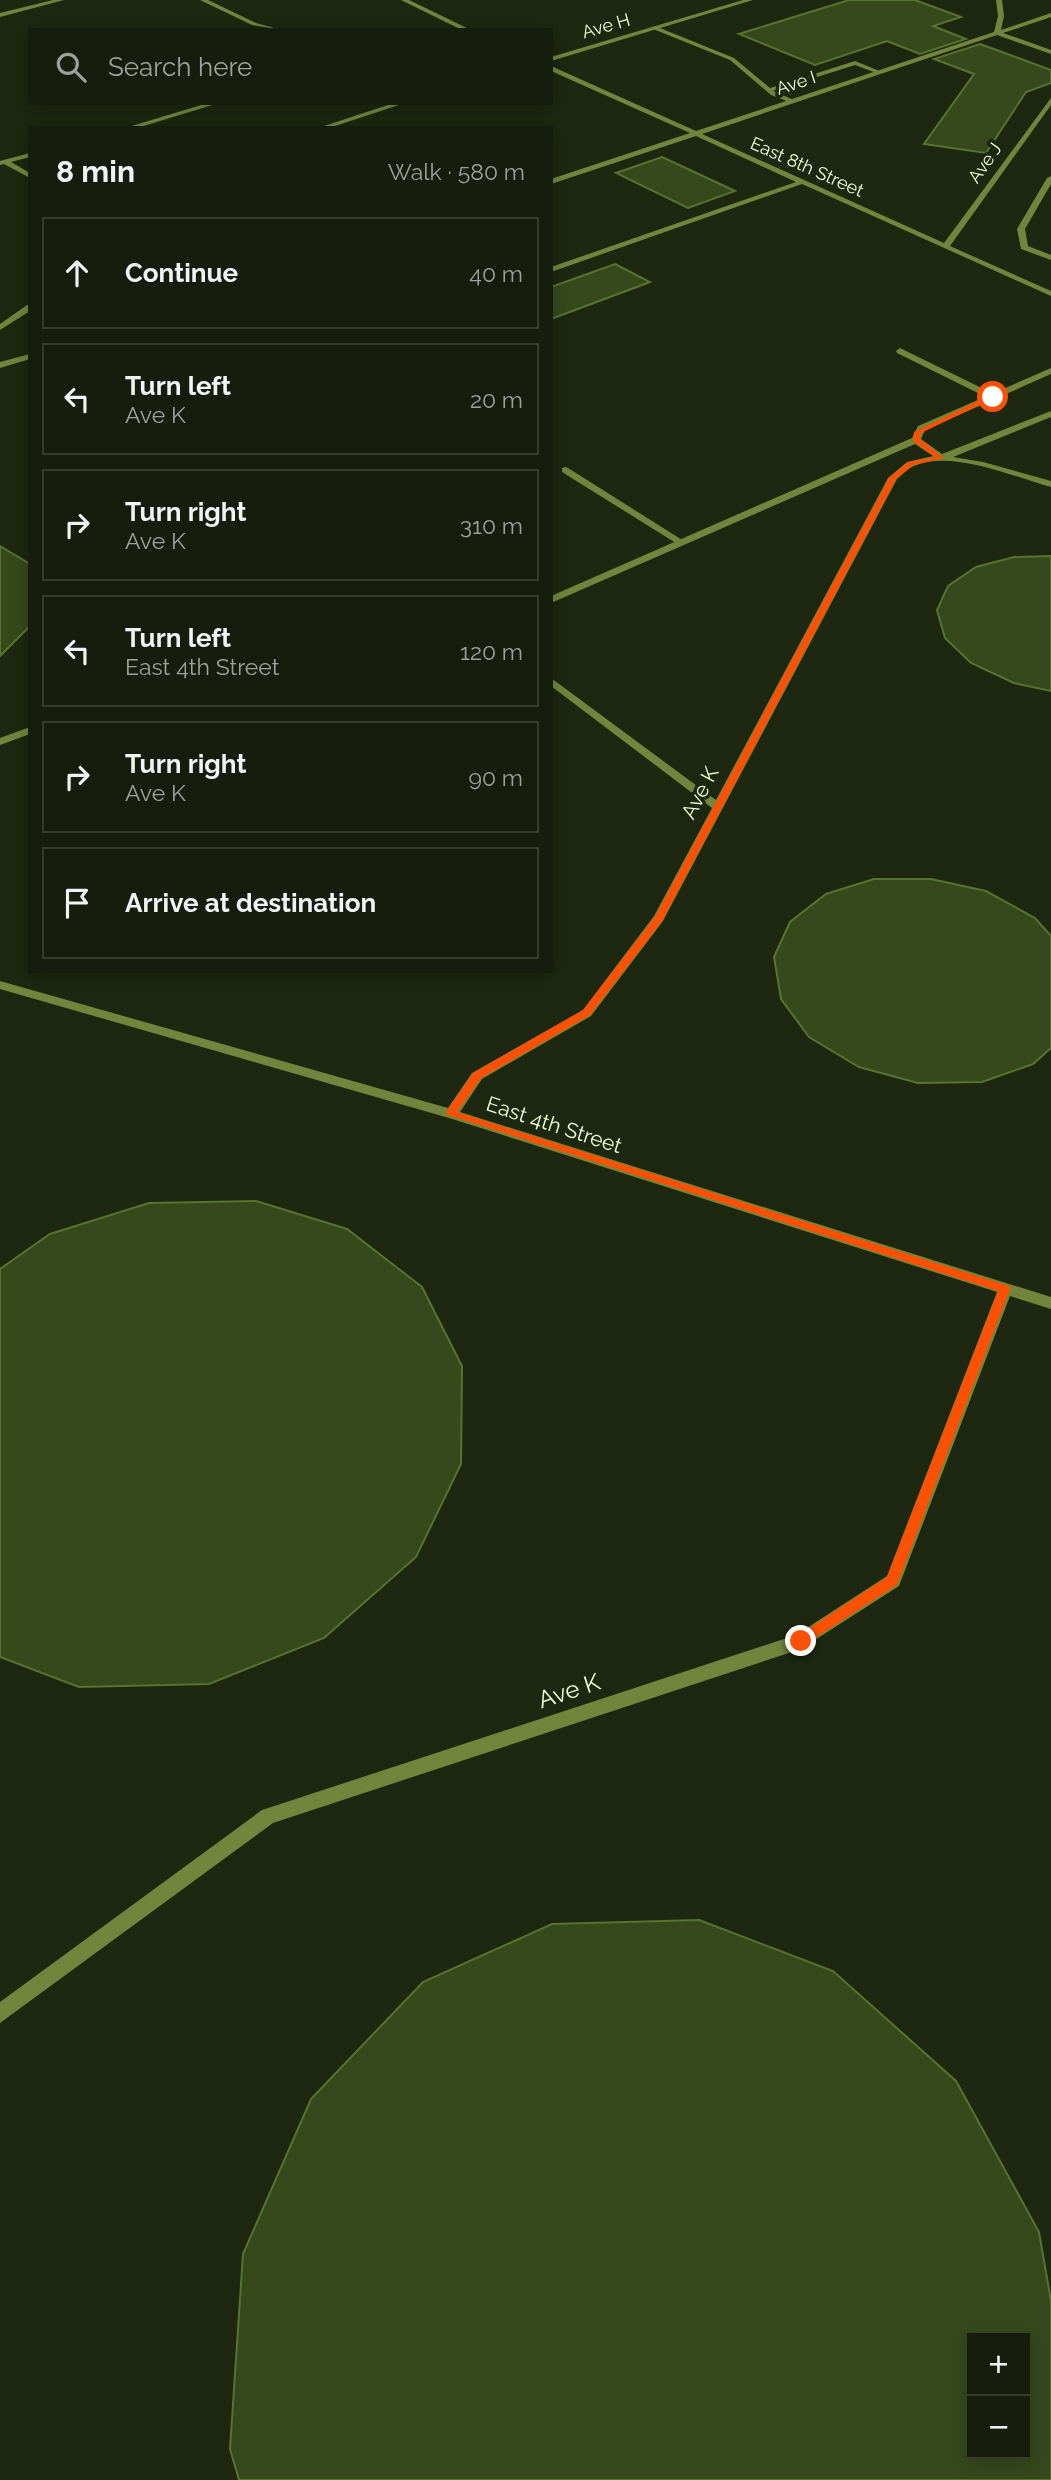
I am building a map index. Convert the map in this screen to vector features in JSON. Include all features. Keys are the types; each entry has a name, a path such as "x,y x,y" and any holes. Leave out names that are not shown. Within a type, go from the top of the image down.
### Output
{"street":[{"path":"0,15 61,0"},
{"path":"203,0 254,24 270,28"},
{"path":"404,0 464,28"},
{"name":"Ave H","path":"553,58 750,0"},
{"path":"999,0 1001,16 997,33 1051,52"},
{"name":"Ave I","path":"553,181 1051,15"},
{"path":"655,28 732,59 769,90 792,102"},
{"path":"769,90 855,63 879,72"},
{"name":"East 8th Street","path":"553,69 1051,294"},
{"name":"Ave J","path":"946,246 1051,100"},
{"path":"135,126 209,105"},
{"path":"327,126 396,105"},
{"path":"3,162 28,156"},
{"path":"3,162 28,175"},
{"path":"1051,178 1021,229 1024,247 1051,258"},
{"path":"553,269 802,182"},
{"path":"0,328 28,308"},
{"path":"901,351 993,397"},
{"path":"0,365 28,357"},
{"path":"553,599 916,440 921,428 1051,371"},
{"name":"Ave K","path":"450,1114 477,1076 587,1013 659,918 893,478 911,463 941,458 1051,414"},
{"name":"Ave K","path":"916,440 941,458 970,461 1051,484"},
{"path":"565,470 681,542"},
{"path":"553,683 718,807"},
{"path":"0,742 28,731"},
{"name":"East 4th Street","path":"0,985 450,1114 1051,1303"},
{"name":"Ave K","path":"0,2014 268,1816 801,1641 892,1581 1004,1289"}],"building":[{"path":"849,0 915,0 961,17 933,26 966,39 920,54 887,41 815,65 739,34"},
{"path":"980,44 1051,70 1051,83 1026,92 986,153 924,144 974,74 934,59"},
{"path":"662,157 735,191 688,208 616,173"},
{"path":"615,264 650,282 553,318 553,286"},
{"path":"0,546 28,563 28,628 0,656"},
{"path":"1051,556 1051,691 1014,683 971,663 945,638 937,610 948,586 976,567 1014,557"},
{"path":"874,879 931,879 986,891 1035,918 1051,936 1051,1048 1033,1064 982,1082 918,1083 859,1067 809,1037 781,999 774,957 790,922 826,894"},
{"path":"256,1201 347,1229 422,1287 462,1366 461,1464 416,1557 324,1638 209,1684 79,1687 0,1657 0,1269 50,1234 149,1203"},
{"path":"699,1920 833,1971 956,2081 1039,2232 1051,2301 1051,2480 239,2480 230,2449 243,2254 311,2099 423,1982 552,1924"}],"route":[{"path":"801,1641 892,1581 926,1501 1004,1289 450,1114 477,1076 587,1013 659,918 893,478 911,463 941,458 916,440 917,432 993,397"}]}
